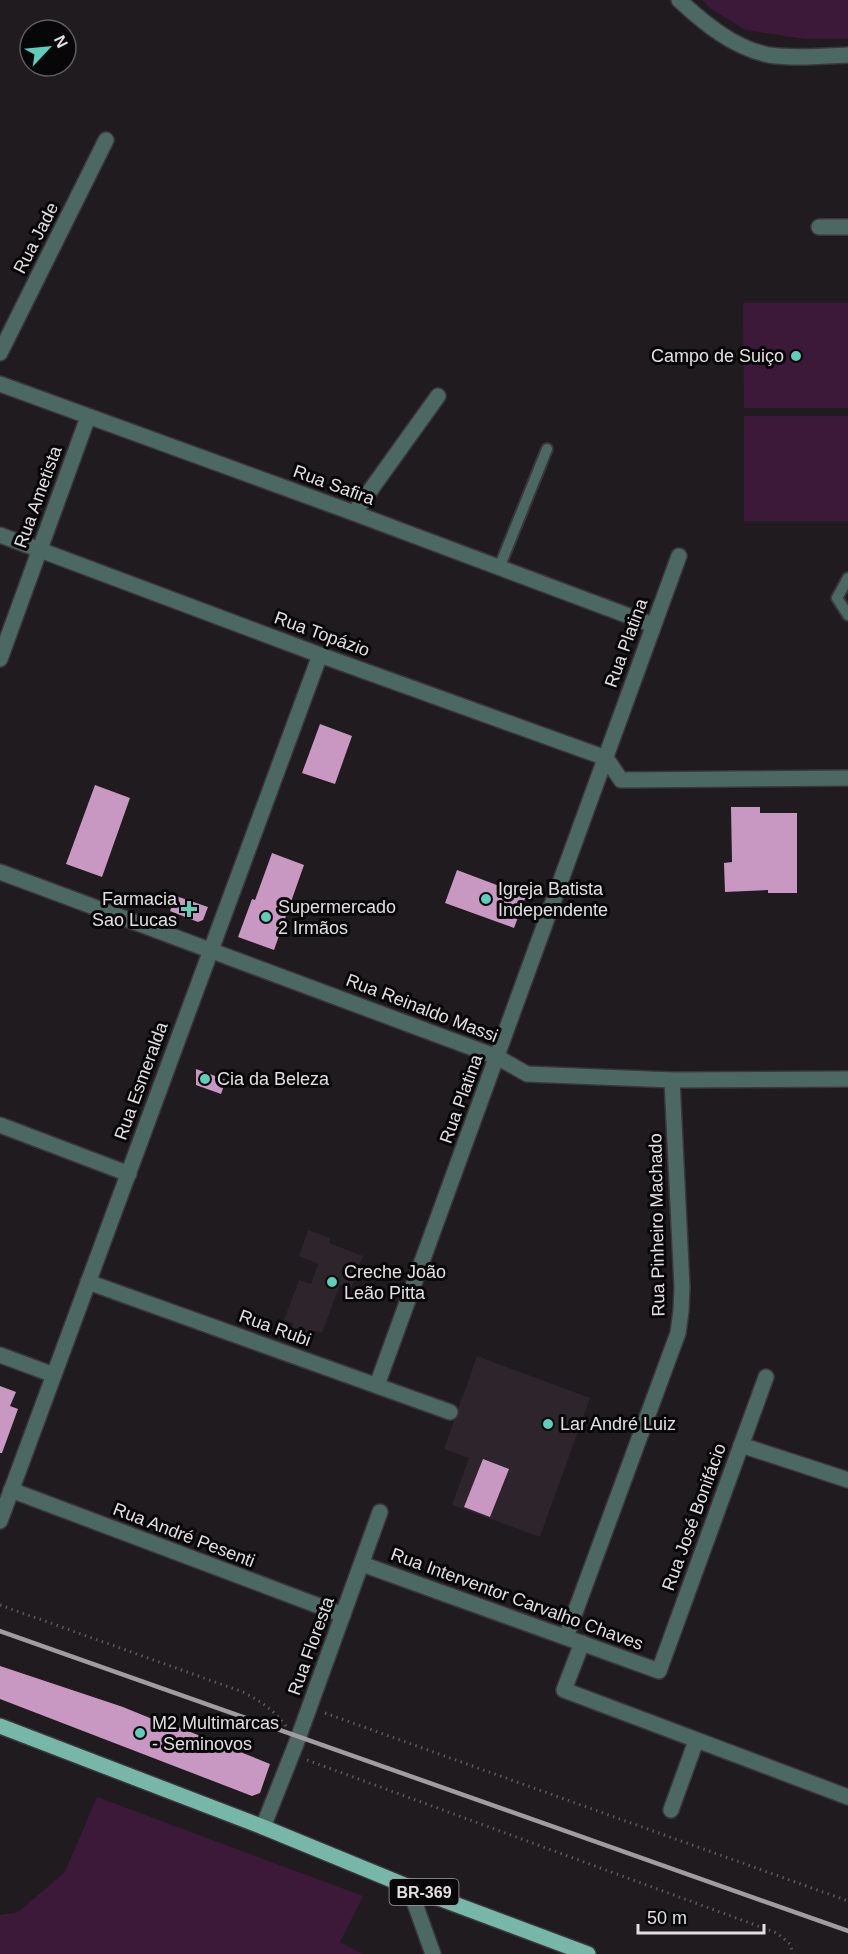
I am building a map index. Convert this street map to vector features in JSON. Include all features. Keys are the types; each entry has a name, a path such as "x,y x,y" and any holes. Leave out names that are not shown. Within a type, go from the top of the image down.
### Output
{"main road":[{"name":"BR-369","path":"0,1726 263,1827 409,1887 588,1954"}],"street":[{"path":"679,0 741,47 771,55 848,55"},
{"name":"Rua Jade","path":"0,353 106,140"},
{"path":"819,227 848,227"},
{"name":"Rua Safira","path":"0,384 354,513 653,626"},
{"path":"354,513 438,396"},
{"name":"Rua Ametista","path":"0,659 88,417"},
{"name":"Rua Topázio","path":"0,535 320,655 606,758"},
{"name":"Rua Platina","path":"377,1385 679,556"},
{"name":"Rua Esmeralda","path":"0,1521 320,655"},
{"path":"606,758 621,780"},
{"path":"597,781 848,778"},
{"name":"Rua Reinaldo Massi","path":"0,872 497,1057 526,1074 672,1080 848,1079"},
{"name":"Rua Pinheiro Machado","path":"566,1637 678,1333 682,1287 672,1080"},
{"path":"0,1125 129,1174"},
{"name":"Rua Rubi","path":"88,1282 450,1412"},
{"path":"0,1355 54,1375"},
{"name":"Rua José Bonifácio","path":"659,1671 766,1377"},
{"path":"741,1445 848,1479"},
{"name":"Rua André Pesenti","path":"12,1490 343,1615"},
{"name":"Rua Floresta","path":"263,1827 296,1744 380,1512"},
{"name":"Rua Interventor Carvalho Chaves","path":"362,1564 659,1671"},
{"path":"582,1643 564,1690 848,1797"},
{"path":"671,1810 696,1741"},
{"path":"409,1887 433,1954"}],"lane":[{"path":"499,568 547,449"},
{"path":"848,578 837,598 848,615"}],"path":[{"path":"0,1605 243,1692 263,1703 278,1716 307,1761 777,1933 790,1944 793,1954"},
{"path":"309,1707 848,1901"}],"shaded area":[{"path":"702,0 848,0 848,39 805,39 745,30 710,8"},
{"name":"Campo de Suiço","path":"743,303 848,303 848,408 744,408"},
{"name":"Campo de Suiço","path":"744,416 848,416 848,521 744,521"},
{"name":"Creche João Leão Pitta","path":"308,1230 330,1238 329,1243 363,1256 351,1288 340,1285 322,1333 314,1331 312,1336 292,1328 293,1323 284,1320 299,1280 311,1284 318,1264 299,1256"},
{"path":"477,1356 590,1398 540,1537 452,1505 469,1458 444,1449"},
{"path":"97,1797 363,1896 340,1942 362,1954 0,1954 0,1915 18,1912 65,1872"}],"building":[{"path":"320,724 352,736 335,784 302,773"},
{"path":"95,785 130,798 102,877 66,864"},
{"path":"731,807 760,807 760,813 797,813 797,893 768,893 768,890 725,892 724,863 732,862"},
{"name":"Supermercado 2 Irmãos","path":"272,853 304,865 274,950 238,937 252,899 255,900"},
{"name":"Igreja Batista Independente","path":"457,870 526,896 514,928 445,903"},
{"name":"Farmacia Sao Lucas","path":"176,896 208,907 203,920 198,922 170,911"},
{"name":"Cia da Beleza","path":"196,1069 226,1080 221,1094 196,1085"},
{"path":"0,1386 16,1392 10,1406 18,1409 2,1453 0,1453"},
{"path":"483,1459 509,1469 490,1517 464,1507"},
{"path":"0,1666 123,1707 172,1727 173,1725 270,1764 260,1793 252,1796 0,1699"}],"railway":[{"path":"0,1631 848,1931"}],"place":[{"name":"Campo de Suiço","path":"796,356"},
{"name":"Igreja Batista Independente","path":"486,899"},
{"name":"Farmacia Sao Lucas","path":"189,909"},
{"name":"Supermercado 2 Irmãos","path":"266,917"},
{"name":"Cia da Beleza","path":"205,1079"},
{"name":"Creche João Leão Pitta","path":"332,1282"},
{"name":"Lar André Luiz","path":"548,1424"},
{"name":"M2 Multimarcas - Seminovos","path":"140,1733"}]}
